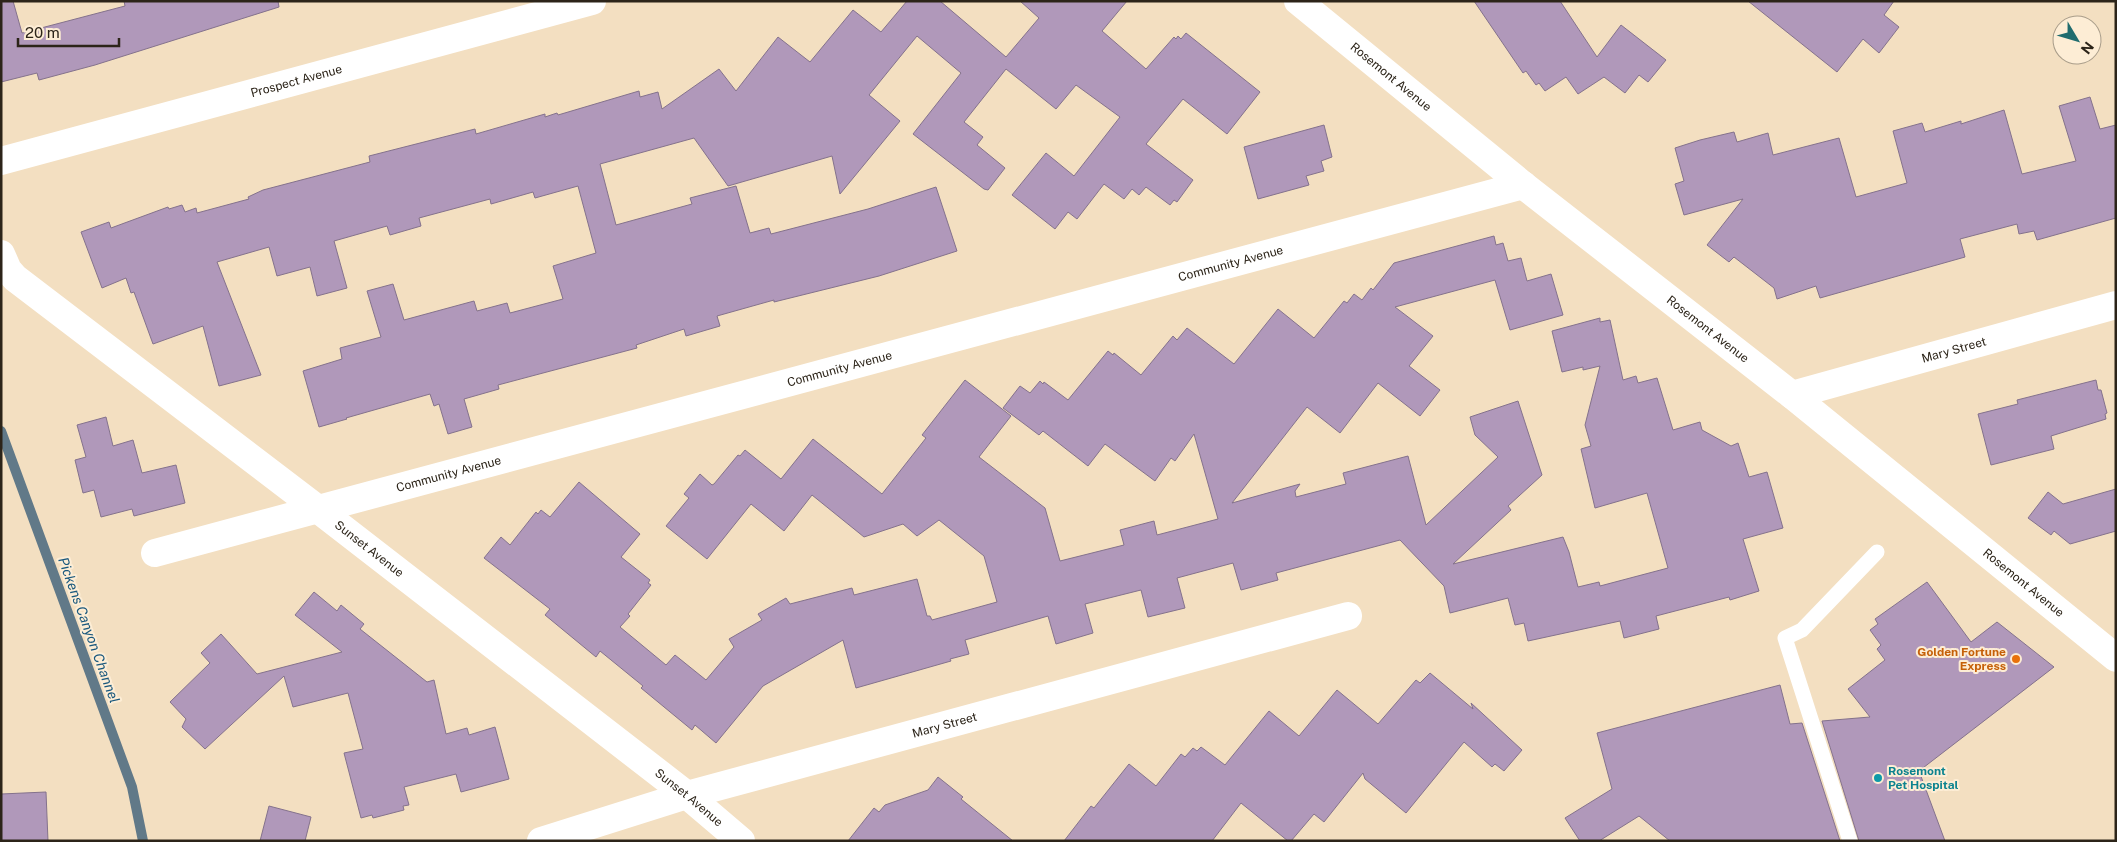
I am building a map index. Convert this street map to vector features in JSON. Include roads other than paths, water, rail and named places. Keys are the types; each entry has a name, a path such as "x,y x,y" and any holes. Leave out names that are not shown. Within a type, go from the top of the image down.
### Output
{"street":[{"name":"Prospect Avenue","path":"1,162 592,1"},
{"name":"Rosemont Avenue","path":"1298,1 1524,185 1792,395 2116,658"},
{"name":"Community Avenue","path":"155,553 1524,185"},
{"name":"Sunset Avenue","path":"1,254 8,270 16,278 687,795 741,841"},
{"name":"Mary Street","path":"1792,395 2116,305"},
{"name":"Mary Street","path":"541,841 687,795 1348,616"}],"lane":[{"path":"1850,841 1785,638 1802,630 1876,552"}],"waterway":[{"name":"Pickens Canyon Channel","path":"1,431 132,787 143,841"}],"place":[{"name":"Golden Fortune Express","path":"2016,659"},
{"name":"Rosemont Pet Hospital","path":"1878,778"}]}
